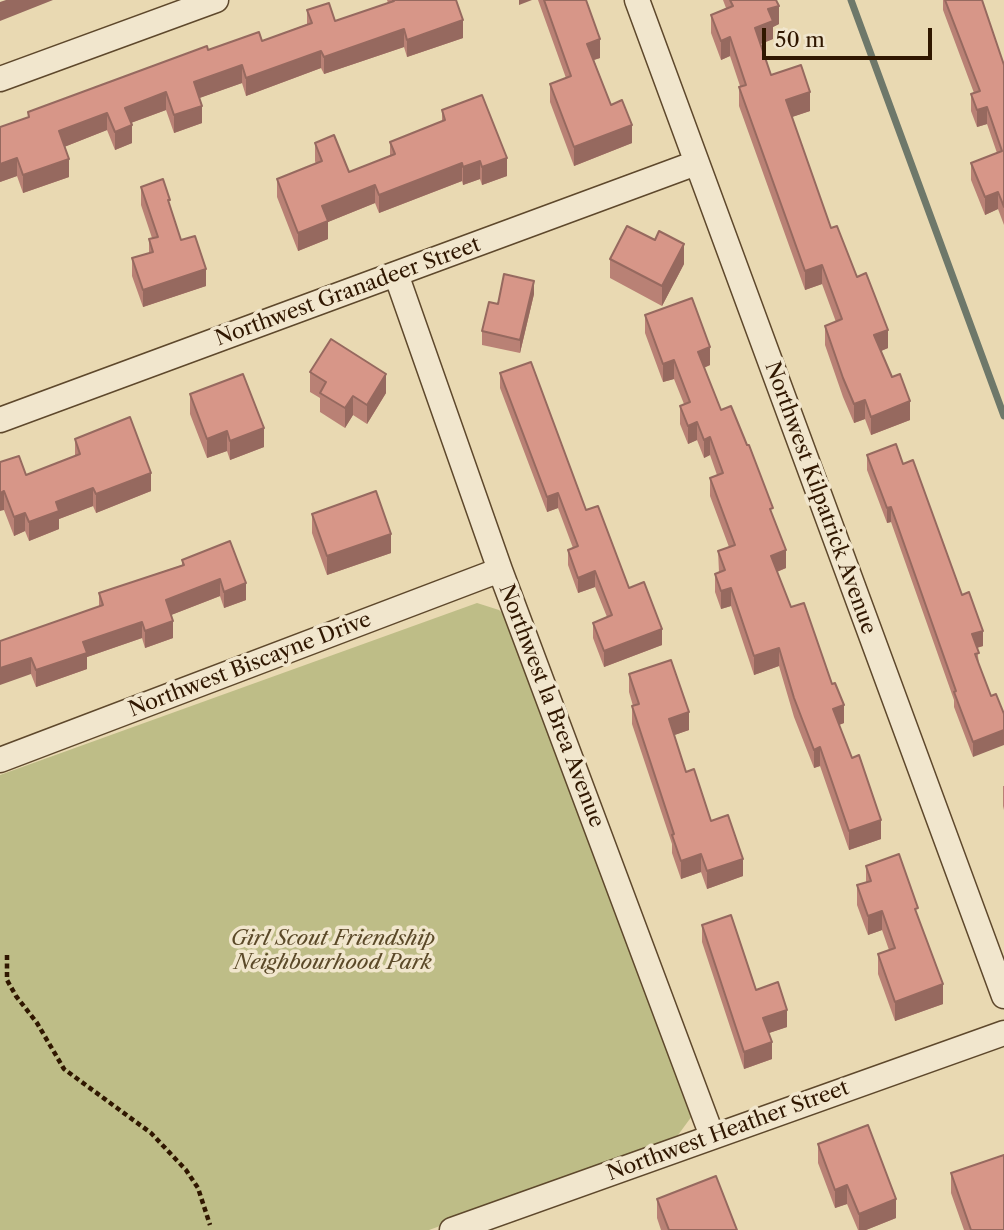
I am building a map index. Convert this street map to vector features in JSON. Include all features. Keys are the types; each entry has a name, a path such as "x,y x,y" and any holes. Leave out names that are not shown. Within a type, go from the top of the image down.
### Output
{"street":[{"path":"0,79 216,0"},
{"name":"Northwest Kilpatrick Avenue","path":"637,0 1004,996"},
{"name":"Northwest Granadeer Street","path":"0,419 696,163"},
{"name":"Northwest la Brea Avenue","path":"396,274 500,570 712,1136"},
{"name":"Northwest Biscayne Drive","path":"0,760 500,570"},
{"name":"Northwest Heather Street","path":"452,1230 1004,1033"}],"path":[{"path":"7,954 7,980 64,1069 151,1133 186,1170 198,1188 210,1225"}],"green space":[{"name":"Girl Scout Friendship Neighbourhood Park","path":"477,603 499,610 510,620 692,1116 678,1135 620,1161 429,1230 0,1230 0,775"}],"building":[{"path":"393,0 456,0 463,20 407,40 404,29 324,57 321,51 246,78 242,65 194,82 202,106 174,115 166,92 125,108 132,125 115,132 107,113 59,131 69,159 23,175 17,158 0,164 0,127 29,117 28,112 207,46 208,50 259,32 262,41 312,23 307,10 329,3 335,21"},
{"path":"544,0 586,0 600,39 587,44 611,105 622,100 632,125 574,147 550,84 571,76"},
{"path":"730,0 776,0 779,6 768,9 773,21 755,28 771,75 801,65 810,92 786,100 831,228 837,226 857,277 866,273 888,330 874,335 892,377 900,374 910,401 871,417 865,400 854,404 843,378 825,326 842,319 822,265 805,271 739,87 746,85 730,37 721,41 711,15 733,6"},
{"path":"945,0 982,0 1004,65 1004,207 998,192 985,197 971,163 1002,151 987,107 977,110 971,94 980,91"},
{"path":"482,95 507,158 482,167 480,161 463,167 462,163 379,195 375,185 322,206 328,221 298,233 277,179 322,161 315,143 334,135 349,172 395,154 390,142 445,120 442,110"},
{"path":"163,179 181,240 195,236 206,269 143,290 132,258 153,252 149,239 158,237 141,187"},
{"path":"627,226 655,240 659,231 684,244 662,286 610,259"},
{"path":"504,274 534,281 520,340 482,331 489,302 498,304"},
{"path":"692,298 710,347 698,352 721,410 731,406 749,445 786,550 771,556 791,607 804,603 832,684 835,683 844,705 833,709 852,758 859,755 881,820 849,831 820,747 814,750 794,698 779,648 754,656 731,588 721,591 715,574 725,570 718,551 735,545 710,478 723,473 710,437 704,440 697,422 688,426 680,406 690,402 674,360 663,364 645,315"},
{"path":"331,339 386,374 367,405 353,396 345,408 320,393 326,382 310,372"},
{"path":"531,362 586,510 598,506 629,588 644,582 662,629 604,651 593,623 612,615 595,571 578,578 568,550 578,546 558,493 547,497 500,373"},
{"path":"243,374 264,428 230,441 227,431 207,439 190,394"},
{"path":"130,417 151,473 96,494 93,488 56,502 59,511 29,522 25,513 14,517 4,491 0,493 0,462 19,456 26,475 80,454 75,439"},
{"path":"896,444 903,464 913,460 962,595 969,592 983,631 972,634 979,653 975,654 991,696 996,694 1004,714 1004,730 973,742 891,507 887,508 867,455"},
{"path":"376,491 391,534 327,556 312,514"},
{"path":"230,541 246,583 224,592 220,579 166,600 173,621 145,631 142,622 83,642 87,653 36,670 31,658 0,668 0,641 103,605 99,593 184,565 182,560"},
{"path":"671,660 689,712 669,719 686,772 694,769 711,821 728,815 743,859 707,871 701,854 681,861 632,706 639,704 629,674"},
{"path":"899,854 918,908 915,909 943,984 895,1002 878,954 895,948 882,911 868,916 857,885 871,881 866,866"},
{"path":"731,915 756,990 778,982 787,1010 763,1018 772,1042 744,1052 702,925"},
{"path":"868,1125 896,1199 859,1214 847,1185 835,1190 818,1144"},
{"path":"1004,1155 1004,1230 971,1230 951,1173"},
{"path":"716,1176 737,1230 669,1230 657,1199"}],"waterway":[{"path":"851,0 1004,416"}]}
